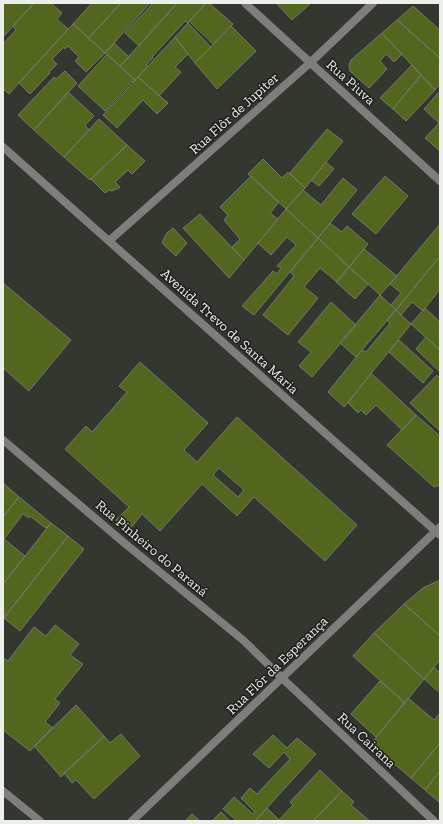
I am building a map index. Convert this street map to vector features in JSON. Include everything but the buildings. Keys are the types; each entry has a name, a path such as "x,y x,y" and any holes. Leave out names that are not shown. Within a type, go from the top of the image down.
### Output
{"street":[{"name":"Rua Piuva","path":"245,3 440,181"},
{"name":"Rua Flôr de Jupiter","path":"109,241 311,62 373,3"},
{"name":"Avenida Trevo de Santa Maria","path":"3,147 439,531"},
{"name":"Rua Pinheiro do Paraná","path":"3,440 122,541 244,640 282,678"},
{"name":"Rua Flôr da Esperança","path":"132,821 439,531"},
{"name":"Rua Cairana","path":"282,678 434,821"},
{"path":"3,791 40,821"}]}
